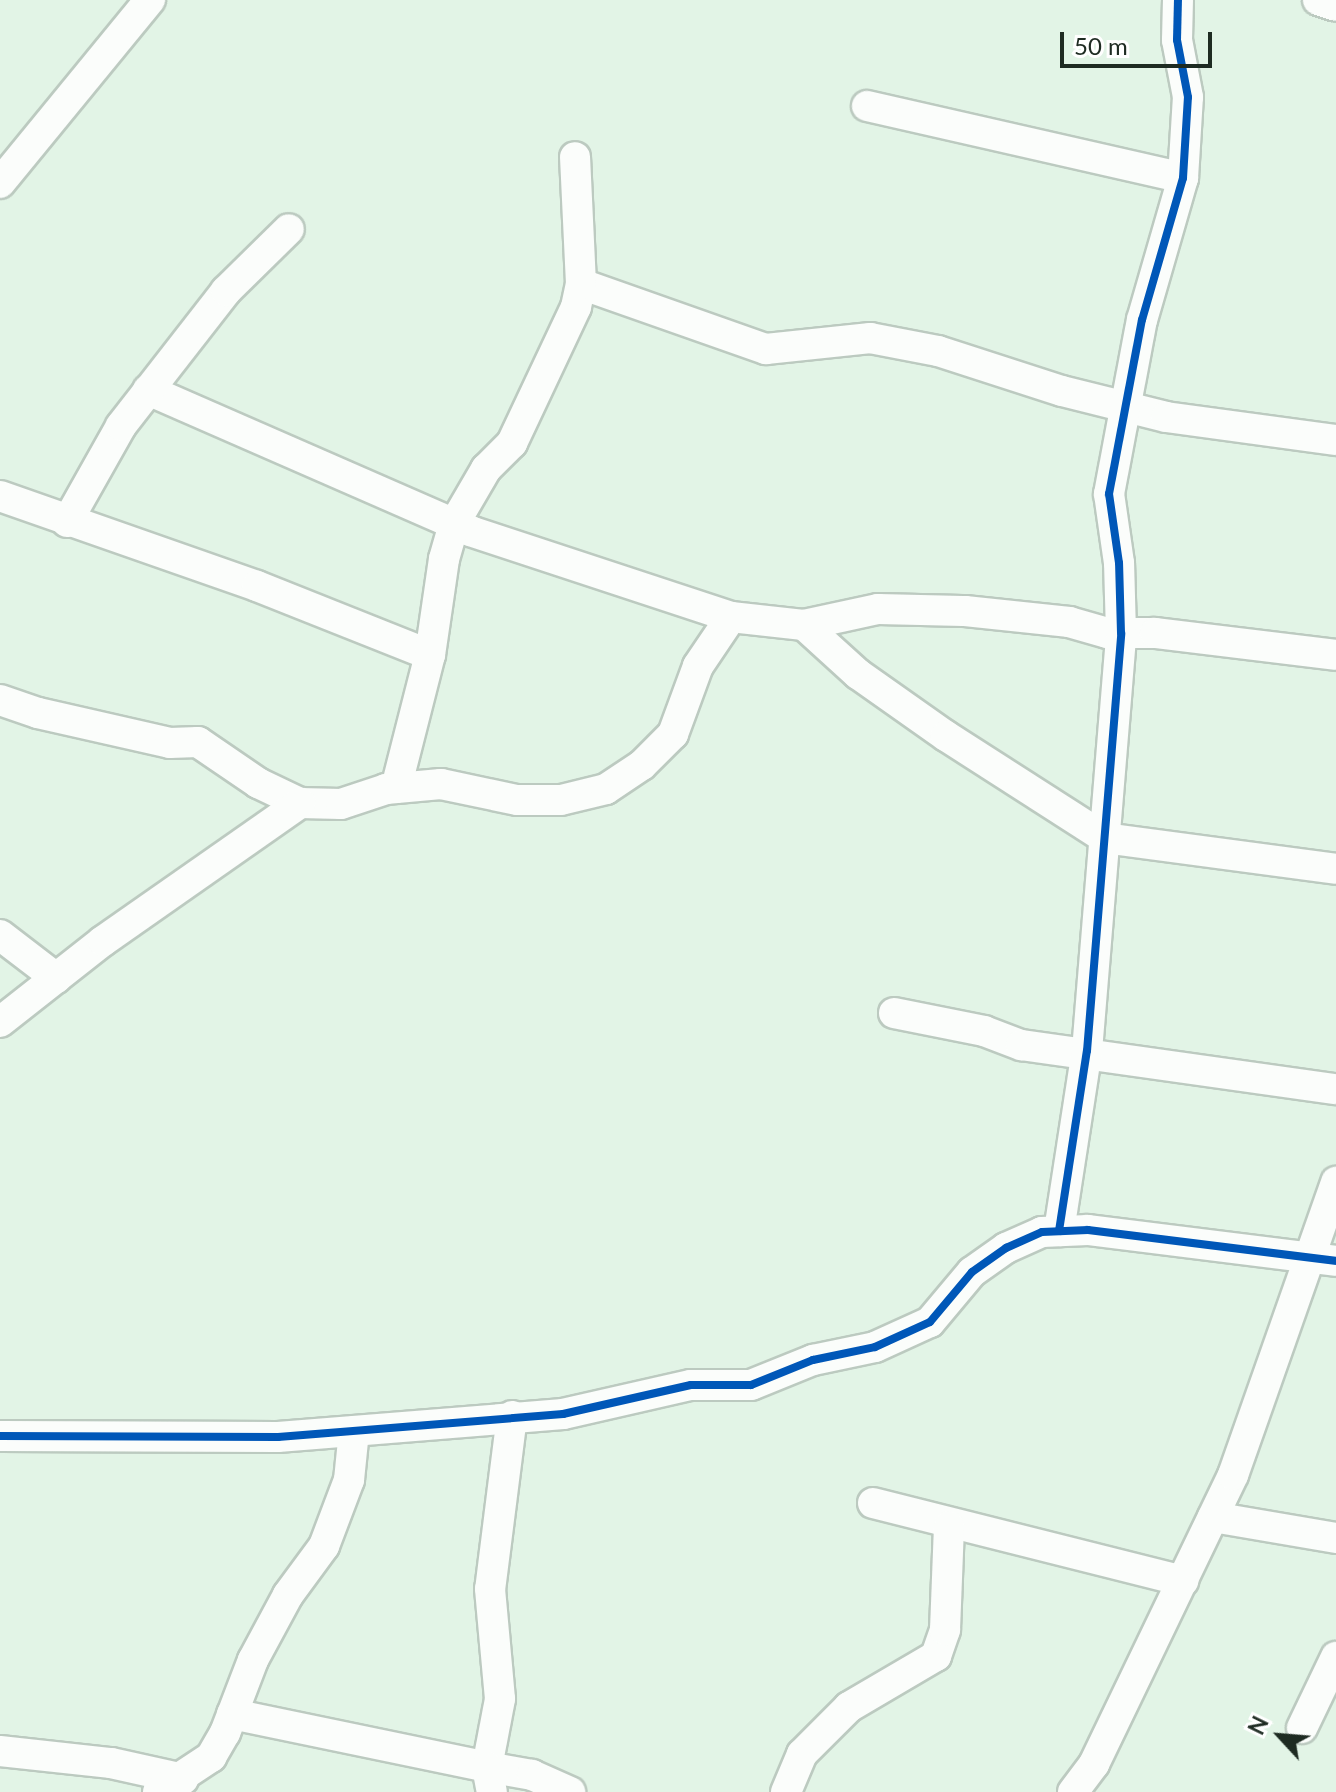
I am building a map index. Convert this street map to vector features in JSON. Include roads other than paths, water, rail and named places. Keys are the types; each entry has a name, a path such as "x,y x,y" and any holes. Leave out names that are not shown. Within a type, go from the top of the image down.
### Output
{"street":[{"path":"0,183 85,73 150,0"},
{"path":"1059,1231 1087,1051 1121,633 1119,563 1109,494 1124,406 1183,178 1188,97 1177,40 1178,0"},
{"path":"1318,0 1336,6"},
{"path":"867,106 1183,178"},
{"path":"396,788 430,655 444,559 454,524 486,469 512,443 576,307 581,284 575,157"},
{"path":"67,522 86,480 148,390 226,291 289,229"},
{"path":"581,284 766,349 870,338 938,351 1124,406 1336,440"},
{"path":"148,390 454,524 731,617 804,625 878,609 1006,615 1121,633 1336,655"},
{"path":"0,496 257,586 430,655"},
{"path":"0,700 38,713 170,743 198,742 258,783 300,803 341,804 396,788 441,784 517,800 561,800 606,789 642,765 673,734 698,666 731,617"},
{"path":"804,625 858,674 946,736 1105,838 1336,869"},
{"path":"0,1022 56,978 300,803"},
{"path":"0,935 56,978"},
{"path":"894,1013 971,1027 1021,1045 1087,1051 1336,1089"},
{"path":"1073,1792 1094,1764 1183,1581 1324,1260 1336,1182"},
{"path":"0,1436 278,1437 563,1414 691,1385 751,1385 813,1360 875,1347 930,1322 972,1272 1006,1248 1042,1232 1088,1230 1324,1260"},
{"path":"490,1780 500,1699 490,1589 512,1416"},
{"path":"0,1751 111,1763 170,1785 211,1757 267,1634 324,1546 349,1480 354,1431"},
{"path":"873,1503 949,1526 1183,1581"},
{"path":"1213,1517 1336,1538"},
{"path":"786,1792 802,1754 849,1707 936,1656 945,1630 949,1526"},
{"path":"1302,1728 1336,1657"},
{"path":"232,1714 490,1780 532,1775 570,1792"}]}
